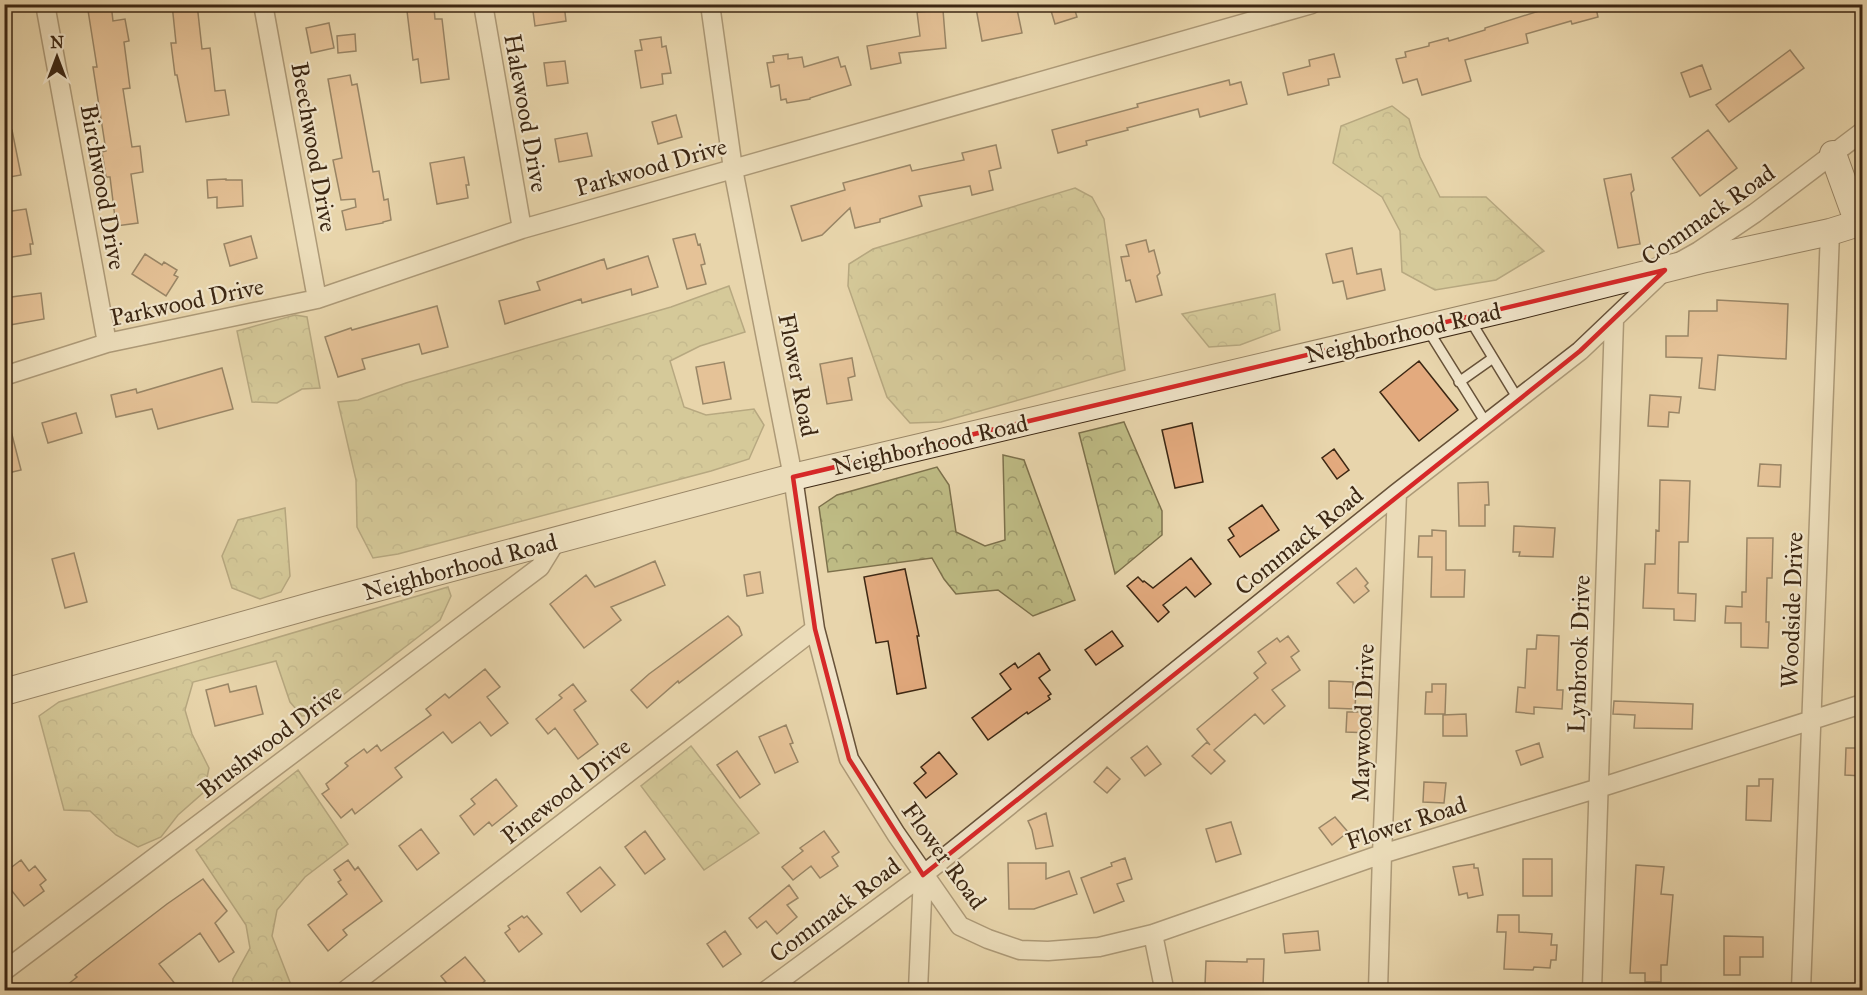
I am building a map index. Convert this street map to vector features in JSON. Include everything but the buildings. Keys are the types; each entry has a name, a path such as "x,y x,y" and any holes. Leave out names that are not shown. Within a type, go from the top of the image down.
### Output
{"main road":[{"path":"1833,154 1860,223"},
{"name":"Neighborhood Road","path":"4,692 321,603 793,477 1427,328 1860,223"}],"street":[{"name":"Birchwood Drive","path":"45,4 107,343"},
{"name":"Beechwood Drive","path":"263,4 317,299"},
{"name":"Halewood Drive","path":"483,4 522,229"},
{"name":"Flower Road","path":"710,4 733,169 793,477 815,630 849,759 923,875 960,926 1020,950 1048,951 1099,947 1153,934 1382,854 1863,705"},
{"name":"Parkwood Drive","path":"4,376 107,343 317,299 522,229 1312,4"},
{"name":"Commack Road","path":"767,990 923,875 1397,493 1580,351 1665,270 1694,254 1755,213 1863,132"},
{"name":"Woodside Drive","path":"1801,990 1830,232"},
{"name":"Lynbrook Drive","path":"1592,990 1614,320"},
{"name":"Maywood Drive","path":"1378,990 1397,493"},
{"name":"Brushwood Drive","path":"4,971 540,567 556,541"},
{"name":"Pinewood Drive","path":"346,990 815,630"},
{"path":"918,990 923,875"},
{"path":"1153,934 1163,983 1162,990"}],"lane":[{"path":"1468,318 1518,399"},
{"path":"1427,328 1486,423"},
{"path":"1459,382 1493,358"}],"highlighted area":[{"path":"1665,270 1580,351 923,875 849,759 815,629 793,477"}],"green space":[{"path":"1392,106 1409,119 1420,157 1440,197 1486,197 1544,251 1496,280 1435,290 1402,272 1400,231 1382,197 1333,163 1341,126"},
{"path":"1075,188 1092,197 1104,219 1125,370 941,422 910,423 887,397 848,286 849,264 873,249"},
{"path":"729,286 745,332 700,346 670,361 684,407 706,415 754,409 764,425 749,459 398,554 373,558 357,527 356,480 338,402 358,400 406,383 671,307"},
{"path":"1275,294 1280,330 1240,345 1209,347 1182,314"},
{"path":"295,315 307,317 320,388 302,389 277,403 252,402 237,331"},
{"path":"1124,422 1162,511 1162,535 1115,574 1079,433"},
{"path":"1003,455 1024,460 1075,600 1033,616 998,590 956,594 932,558 828,572 819,507 837,495 937,467 949,485 956,532 985,546 1005,540"},
{"path":"285,508 290,576 281,592 260,599 232,588 222,556 238,520"},
{"path":"448,587 451,596 440,620 317,715 302,716 290,702 276,661 193,682 185,710 192,734 209,768 204,792 178,815 161,837 138,847 116,835 90,811 64,810 39,716 59,702"},
{"path":"691,746 759,833 704,870 641,786"},
{"path":"298,770 348,844 305,877 277,910 272,936 293,990 232,990 233,979 250,948 246,925 196,850"}]}
